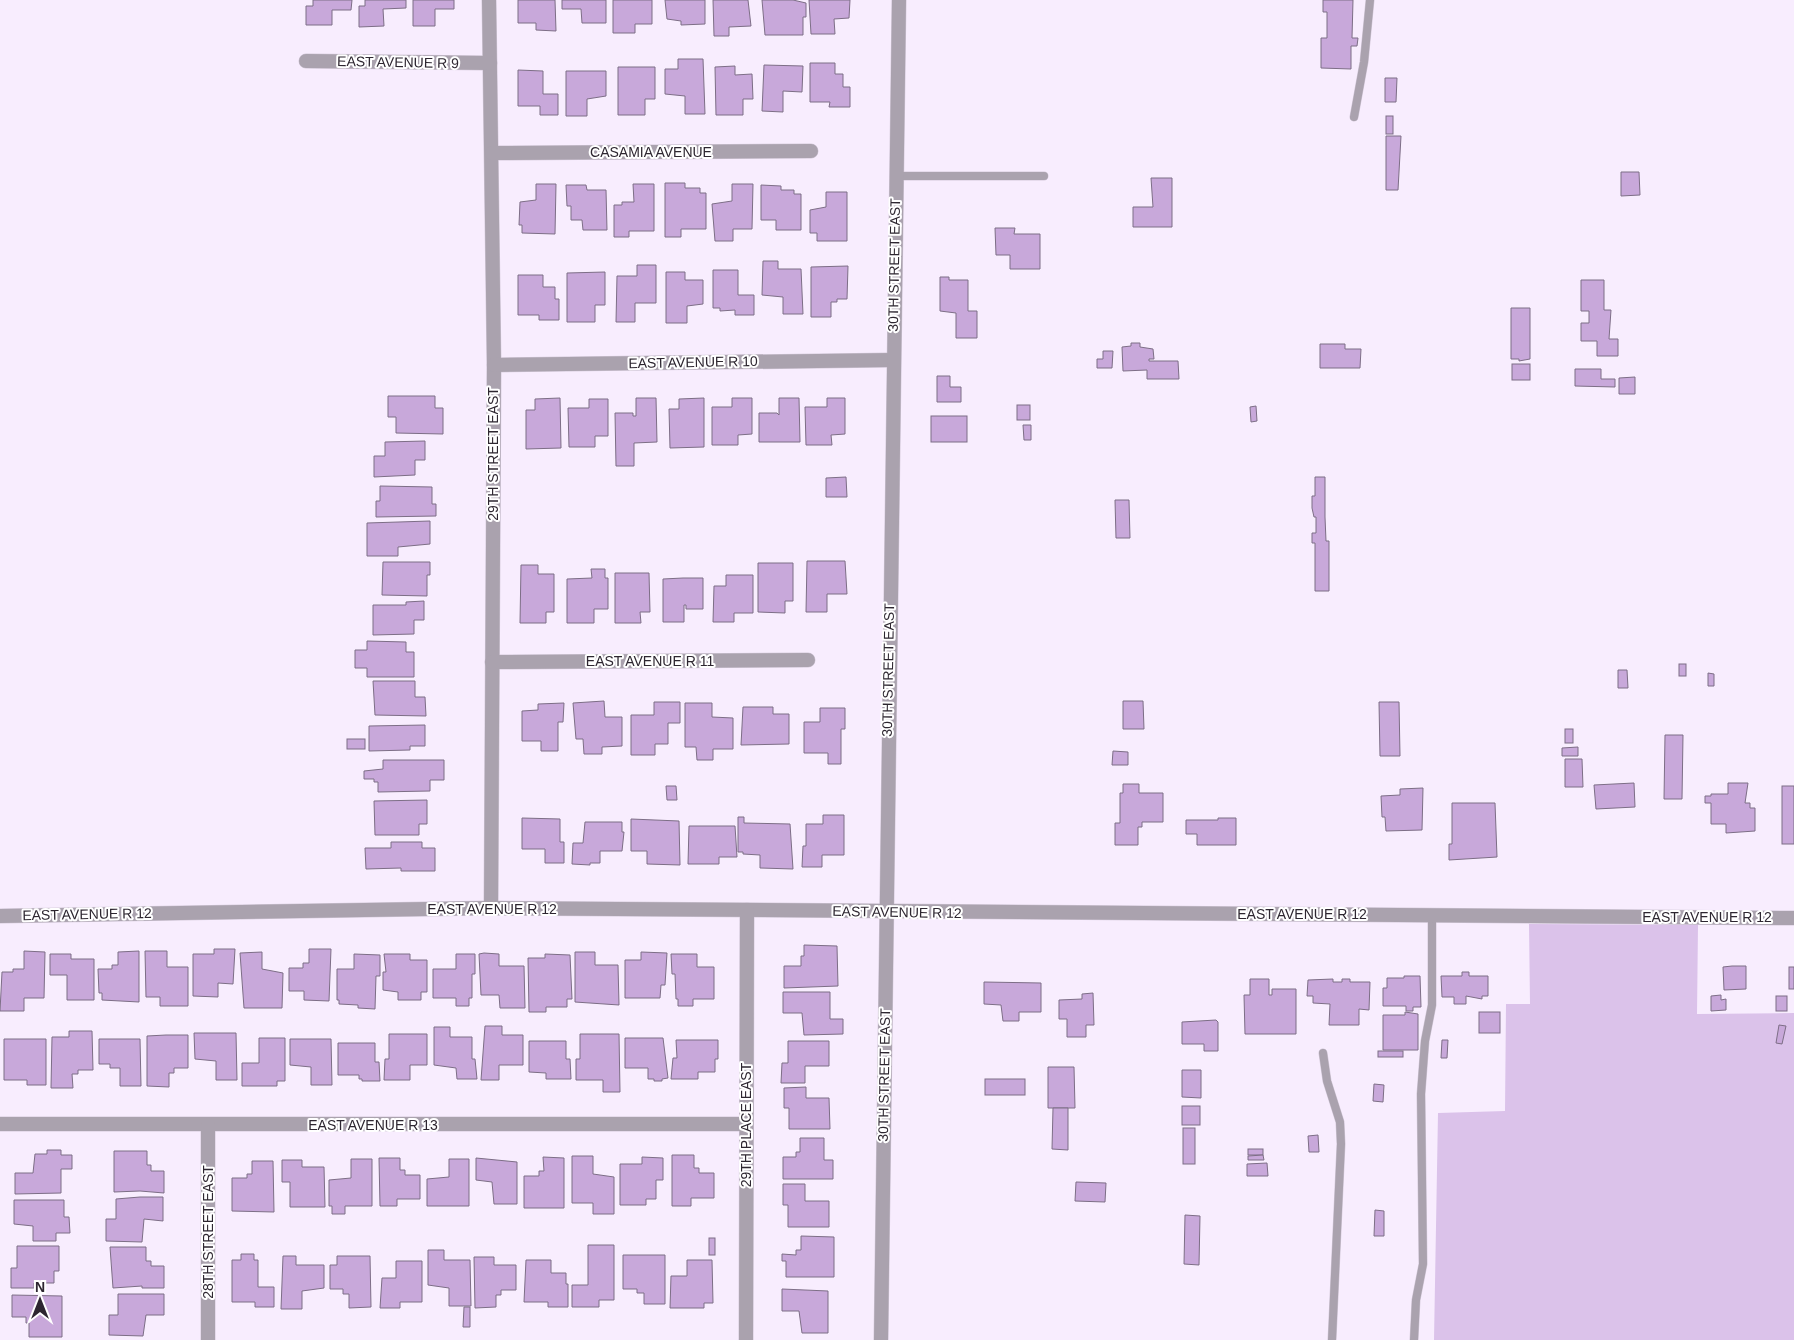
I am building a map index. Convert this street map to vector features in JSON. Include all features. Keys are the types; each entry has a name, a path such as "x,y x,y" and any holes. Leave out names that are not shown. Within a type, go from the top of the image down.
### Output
{"street":[{"name":"29TH STREET EAST","path":"490,0 494,365 491,908"},
{"name":"30TH STREET EAST","path":"881,1340 892,360 899,0"},
{"name":"EAST AVENUE R 9","path":"306,61 490,63"},
{"name":"CASAMIA AVENUE","path":"492,152 811,151"},
{"name":"EAST AVENUE R 10","path":"494,365 892,360"},
{"name":"EAST AVENUE R 11","path":"492,662 808,660"},
{"name":"EAST AVENUE R 12","path":"0,916 491,908 1794,918"},
{"name":"29TH PLACE EAST","path":"746,1340 747,910"},
{"name":"EAST AVENUE R 13","path":"0,1124 746,1124"},
{"name":"28TH STREET EAST","path":"208,1125 208,1340"}],"lane":[{"path":"1354,117 1364,62 1370,0"},
{"path":"896,176 1044,176"},
{"path":"1414,1340 1416,1300 1423,1264 1420,1094 1425,1041 1432,1005 1432,915"},
{"path":"1323,1053 1327,1081 1340,1122 1341,1144 1332,1340"}],"shaded area":[{"path":"1529,924 1698,925 1697,1014 1794,1013 1794,1340 1434,1340 1438,1113 1505,1111 1506,1004 1530,1004"}],"building":[{"path":"313,0 352,0 351,10 332,10 332,25 306,25 306,6 313,6"},
{"path":"365,0 406,0 406,8 383,9 384,26 359,27 359,6 365,6"},
{"path":"413,0 454,0 454,9 435,9 435,26 413,26"},
{"path":"518,0 555,0 556,31 536,30 536,23 518,23"},
{"path":"562,0 606,0 606,23 582,23 581,9 562,9"},
{"path":"613,0 652,0 652,24 635,24 635,33 613,33"},
{"path":"665,0 705,0 705,24 681,25 681,21 667,19"},
{"path":"713,0 748,0 751,26 729,27 729,36 714,36"},
{"path":"762,0 793,0 806,3 806,17 803,17 803,35 765,35"},
{"path":"809,0 850,0 849,18 834,19 835,34 811,34"},
{"path":"1323,0 1353,0 1352,38 1358,38 1357,46 1351,46 1351,69 1321,68 1321,38 1327,38 1327,12 1323,12"},
{"path":"678,59 703,59 705,114 685,114 685,96 665,94 665,69 678,69"},
{"path":"810,63 835,63 835,74 843,74 843,87 850,87 850,107 829,107 830,102 810,102"},
{"path":"764,65 803,66 802,92 783,91 783,112 762,111"},
{"path":"735,66 735,75 752,74 753,99 743,99 743,115 716,115 715,67"},
{"path":"618,67 655,67 655,99 645,99 645,115 618,115"},
{"path":"518,70 543,71 543,94 558,94 558,115 540,115 540,106 518,106"},
{"path":"566,71 606,71 606,96 587,99 587,116 566,116"},
{"path":"1385,78 1397,78 1396,102 1385,102"},
{"path":"1386,116 1393,116 1393,134 1386,134"},
{"path":"1386,136 1401,136 1398,190 1386,190"},
{"path":"1621,172 1639,172 1640,195 1621,196"},
{"path":"1151,178 1172,178 1172,227 1133,227 1133,207 1153,207"},
{"path":"665,183 685,183 685,188 700,188 700,193 706,193 706,229 681,229 681,237 665,237"},
{"path":"536,184 556,184 555,234 522,233 522,225 519,225 520,202 536,200"},
{"path":"633,184 654,184 654,231 629,231 629,237 614,237 614,205 622,205 622,202 634,202"},
{"path":"732,184 753,184 752,229 733,229 733,241 715,241 712,204 732,201"},
{"path":"566,185 586,185 587,190 606,190 607,230 583,230 582,220 571,220 571,206 567,206"},
{"path":"761,185 781,186 781,190 794,190 794,194 801,194 801,230 776,230 776,220 761,220"},
{"path":"826,192 847,192 847,241 817,241 817,233 810,233 810,210 826,207"},
{"path":"995,228 1015,228 1014,234 1040,234 1040,269 1010,269 1010,255 996,255"},
{"path":"763,261 778,261 778,269 801,269 803,314 783,314 783,297 762,295"},
{"path":"637,265 656,265 656,303 635,303 635,322 616,322 617,276 637,276"},
{"path":"848,266 847,299 837,299 837,302 831,302 831,317 811,317 811,267"},
{"path":"713,270 738,270 738,295 754,295 754,315 735,315 735,310 720,311 720,308 713,308"},
{"path":"605,272 605,305 595,305 595,322 567,322 567,273"},
{"path":"666,272 685,272 685,280 703,280 703,304 687,306 687,323 666,323"},
{"path":"518,275 543,275 543,287 555,287 555,299 559,299 559,320 539,320 539,315 518,315"},
{"path":"940,277 949,277 949,280 968,280 968,311 977,311 977,338 956,338 956,313 940,311"},
{"path":"1581,280 1604,280 1604,310 1611,310 1609,339 1618,339 1618,356 1597,356 1597,341 1581,341 1581,323 1589,323 1589,311 1581,311"},
{"path":"1511,308 1530,308 1530,359 1519,361 1519,359 1511,359"},
{"path":"1131,343 1140,343 1140,347 1153,349 1154,359 1149,359 1149,361 1178,361 1179,379 1147,379 1147,370 1123,371 1122,347 1131,346"},
{"path":"1320,344 1345,344 1345,349 1361,349 1360,368 1320,368"},
{"path":"1103,351 1113,351 1112,368 1097,368 1097,359 1103,359"},
{"path":"1512,364 1530,364 1530,380 1512,380"},
{"path":"1575,369 1601,369 1601,379 1615,379 1615,387 1575,386"},
{"path":"937,376 950,376 950,387 961,387 961,402 937,402"},
{"path":"1635,377 1635,394 1619,394 1619,378"},
{"path":"388,396 435,396 435,408 443,408 443,434 396,433 396,417 388,417"},
{"path":"560,398 561,448 526,449 526,410 535,410 535,399"},
{"path":"636,398 656,398 657,442 634,443 634,466 616,466 615,413 633,413 633,416 636,416"},
{"path":"704,398 704,447 670,448 669,409 679,409 679,399"},
{"path":"732,398 752,398 752,434 738,435 738,445 712,445 712,407 732,407"},
{"path":"779,398 799,398 800,442 759,442 759,413 777,413 779,415"},
{"path":"827,398 845,398 845,434 831,435 832,445 806,445 805,407 827,407"},
{"path":"589,399 608,399 608,436 595,436 595,447 569,447 568,408 589,408"},
{"path":"1017,405 1030,405 1030,420 1017,420"},
{"path":"1256,406 1257,421 1251,422 1250,407"},
{"path":"931,416 967,416 967,442 931,442"},
{"path":"1023,425 1031,425 1031,440 1024,440"},
{"path":"425,441 425,460 415,460 415,475 374,477 374,456 385,456 385,442"},
{"path":"846,477 847,497 826,497 826,478"},
{"path":"1315,477 1325,477 1326,541 1329,541 1329,591 1315,591 1315,543 1312,543 1312,533 1316,533 1316,517 1314,517 1312,508 1312,496 1315,496"},
{"path":"380,486 432,487 432,504 436,504 436,516 376,517 376,501 380,501"},
{"path":"1115,500 1129,500 1130,538 1116,538"},
{"path":"430,521 430,544 398,547 398,556 367,556 367,523"},
{"path":"807,561 845,561 847,594 827,594 827,612 806,612"},
{"path":"383,562 430,562 430,575 427,575 427,596 382,595"},
{"path":"758,563 793,563 793,601 785,601 785,613 758,612"},
{"path":"521,565 538,565 538,574 554,574 554,612 546,612 546,623 520,623"},
{"path":"591,569 605,569 605,578 608,578 608,609 594,609 594,623 567,623 567,579 592,578"},
{"path":"615,573 649,573 650,612 640,612 641,623 615,623"},
{"path":"726,575 753,575 753,613 734,613 734,622 713,622 714,586 726,586"},
{"path":"703,578 703,609 686,609 686,605 684,605 684,622 663,622 663,579"},
{"path":"424,601 424,620 414,620 414,634 373,635 373,605 406,605 406,602"},
{"path":"367,641 406,642 406,652 414,652 414,677 367,677 367,668 355,668 355,650 367,650"},
{"path":"1679,664 1686,664 1686,676 1679,676"},
{"path":"1618,670 1627,670 1628,688 1618,688"},
{"path":"1708,673 1714,674 1714,686 1708,686"},
{"path":"373,681 415,681 415,697 425,697 426,716 375,715"},
{"path":"604,701 605,717 622,717 622,746 602,747 602,754 584,754 583,739 576,739 573,703"},
{"path":"1123,701 1143,701 1144,729 1123,729"},
{"path":"654,702 680,702 680,723 668,723 668,744 655,744 655,755 631,755 631,715 654,715"},
{"path":"1379,702 1399,702 1400,756 1380,756"},
{"path":"564,703 563,722 558,722 558,751 541,751 541,741 522,741 522,711 538,710 538,704"},
{"path":"685,703 712,703 712,717 733,718 733,749 713,749 713,760 697,760 696,747 685,747"},
{"path":"743,707 773,707 773,714 789,714 789,744 741,745"},
{"path":"820,708 845,708 845,729 841,729 841,764 828,764 828,753 804,753 804,722 820,722"},
{"path":"425,725 425,746 410,746 410,750 369,751 369,726"},
{"path":"1565,729 1573,729 1573,743 1565,743"},
{"path":"1665,735 1683,735 1682,799 1664,799"},
{"path":"347,739 365,739 365,749 347,749"},
{"path":"1578,747 1578,756 1562,756 1562,748"},
{"path":"1113,751 1128,752 1128,765 1112,765"},
{"path":"1565,759 1582,759 1583,787 1565,787"},
{"path":"383,760 444,760 444,780 430,780 430,791 378,792 378,782 374,782 374,779 364,779 364,771 383,769"},
{"path":"1634,783 1635,807 1596,809 1594,785"},
{"path":"1728,783 1748,783 1745,803 1750,803 1750,808 1755,808 1755,831 1726,833 1726,824 1711,824 1711,803 1705,803 1705,796 1728,794"},
{"path":"1123,784 1139,784 1139,793 1163,793 1163,822 1142,822 1142,827 1138,827 1138,845 1115,845 1115,823 1120,823 1120,793 1123,793"},
{"path":"666,786 676,786 677,800 667,800"},
{"path":"1782,786 1794,786 1794,844 1782,844"},
{"path":"1423,788 1422,830 1386,831 1385,817 1382,817 1381,796 1400,795 1400,789"},
{"path":"427,800 427,824 419,824 419,835 375,835 374,801"},
{"path":"1452,803 1495,803 1497,857 1449,860 1449,844 1452,844"},
{"path":"823,815 844,815 844,855 822,855 822,867 802,867 803,846 806,846 806,824 823,824"},
{"path":"738,817 744,817 744,823 790,824 793,869 760,868 760,855 738,852"},
{"path":"522,818 560,819 560,842 564,842 564,863 545,863 545,849 522,849"},
{"path":"1218,818 1236,818 1236,845 1197,845 1197,834 1186,834 1186,820 1218,820"},
{"path":"631,819 679,821 680,865 647,864 647,851 631,851"},
{"path":"585,822 622,822 622,832 624,832 622,851 600,851 600,863 590,863 590,865 572,864 573,843 583,843"},
{"path":"689,826 735,826 737,857 719,857 719,864 688,864"},
{"path":"391,842 422,842 422,848 435,848 435,871 401,871 401,868 366,869 365,848 391,848"},
{"path":"804,945 837,946 838,986 784,988 784,966 801,966 801,956 804,956"},
{"path":"214,949 235,949 233,984 218,983 218,997 193,996 193,954 214,954"},
{"path":"309,949 331,949 329,1001 304,1000 304,991 289,991 289,968 303,968 303,963 309,963"},
{"path":"24,951 45,952 44,998 24,998 24,1011 0,1011 2,972 24,969"},
{"path":"139,951 139,1002 102,1000 102,993 99,993 98,969 112,969 112,965 118,965 118,952"},
{"path":"145,951 167,951 167,967 188,967 188,1006 160,1006 160,997 146,997"},
{"path":"262,952 262,969 283,973 282,1008 244,1008 240,953"},
{"path":"575,952 595,952 595,965 618,965 619,1005 575,1002"},
{"path":"641,952 667,953 665,985 661,985 660,998 625,998 625,960 641,960"},
{"path":"50,954 71,954 71,959 94,959 94,1000 67,1000 67,975 50,975"},
{"path":"354,954 380,955 380,976 376,976 375,1009 358,1008 358,1005 339,1004 339,1000 337,1000 337,969 354,969"},
{"path":"384,954 410,954 410,960 427,960 427,992 421,992 421,1000 398,1000 398,992 383,990 383,972 386,972"},
{"path":"456,954 475,954 475,974 472,974 472,998 469,998 469,1006 456,1006 456,998 433,998 433,969 456,969"},
{"path":"479,954 499,954 499,966 524,966 525,1008 500,1008 499,995 481,995"},
{"path":"545,954 570,955 572,999 567,999 567,1007 546,1007 546,1012 529,1012 528,958 545,958"},
{"path":"671,954 697,954 697,967 714,967 714,999 693,999 693,1006 678,1006 675,974 672,974"},
{"path":"1746,966 1746,989 1724,990 1723,967"},
{"path":"1789,967 1794,967 1794,989 1789,989"},
{"path":"1462,972 1469,972 1469,976 1488,976 1488,996 1482,996 1482,999 1466,996 1466,1004 1454,1004 1454,997 1442,997 1441,976 1462,976"},
{"path":"1404,976 1420,976 1421,1007 1413,1007 1413,1011 1406,1011 1406,1006 1383,1006 1383,988 1387,988 1387,978 1404,978"},
{"path":"1250,979 1269,979 1269,995 1272,995 1272,989 1296,989 1296,1034 1245,1034 1244,995 1250,995"},
{"path":"1333,979 1333,982 1342,982 1342,979 1350,979 1350,982 1370,982 1369,1010 1359,1009 1359,1025 1329,1025 1330,1004 1313,1003 1313,996 1307,996 1308,980"},
{"path":"984,982 1041,983 1041,1012 1019,1012 1019,1021 1003,1021 1001,1005 984,1004"},
{"path":"783,992 830,992 830,1019 843,1019 843,1034 804,1035 802,1013 783,1013"},
{"path":"1093,993 1094,1025 1086,1025 1086,1037 1067,1037 1067,1019 1059,1019 1059,1000 1082,999 1082,994"},
{"path":"1721,995 1721,1000 1726,999 1726,1010 1711,1011 1711,996"},
{"path":"1776,996 1787,996 1787,1011 1776,1011"},
{"path":"1405,1012 1418,1014 1418,1050 1383,1050 1383,1015 1405,1015"},
{"path":"1479,1012 1500,1012 1500,1033 1479,1033"},
{"path":"1216,1020 1218,1022 1218,1051 1204,1051 1204,1044 1182,1044 1182,1022"},
{"path":"1779,1025 1786,1026 1782,1044 1776,1043"},
{"path":"485,1026 502,1026 502,1035 523,1035 523,1065 499,1065 499,1080 481,1080"},
{"path":"434,1027 450,1027 450,1037 472,1037 472,1059 475,1059 477,1079 457,1079 456,1068 434,1065"},
{"path":"69,1031 92,1031 93,1070 78,1070 78,1074 72,1074 73,1088 51,1088 52,1037 69,1037"},
{"path":"194,1033 236,1033 237,1080 216,1080 216,1061 195,1059"},
{"path":"389,1034 427,1034 427,1065 410,1065 410,1080 384,1080 385,1059 389,1059"},
{"path":"580,1034 619,1034 620,1092 603,1092 603,1080 576,1080 576,1059 580,1059"},
{"path":"188,1035 188,1068 174,1068 174,1073 169,1073 169,1087 147,1086 147,1036"},
{"path":"259,1038 285,1038 285,1081 277,1081 277,1086 242,1086 242,1063 259,1063"},
{"path":"625,1038 663,1038 668,1078 662,1079 662,1081 654,1081 654,1079 648,1079 648,1068 625,1068"},
{"path":"4,1039 46,1039 46,1085 27,1085 27,1080 4,1080"},
{"path":"99,1039 140,1039 141,1086 120,1086 120,1068 110,1068 110,1064 99,1064"},
{"path":"290,1039 331,1039 332,1085 311,1085 311,1067 290,1065"},
{"path":"676,1040 718,1040 718,1059 715,1059 715,1072 698,1072 698,1079 671,1079 673,1058 677,1058"},
{"path":"1442,1040 1448,1040 1447,1058 1441,1058"},
{"path":"529,1041 566,1041 566,1059 570,1059 571,1079 546,1079 546,1073 529,1072"},
{"path":"788,1041 829,1041 829,1066 805,1066 805,1083 781,1083 782,1063 788,1063"},
{"path":"338,1043 375,1043 375,1062 379,1062 380,1081 362,1081 362,1079 359,1079 359,1075 338,1075"},
{"path":"1378,1051 1403,1051 1403,1057 1378,1057"},
{"path":"1048,1067 1074,1067 1075,1108 1048,1108"},
{"path":"1182,1070 1201,1070 1201,1098 1182,1097"},
{"path":"985,1079 1025,1079 1025,1095 985,1095"},
{"path":"1374,1084 1384,1085 1383,1102 1373,1101"},
{"path":"806,1087 806,1098 829,1098 830,1129 789,1129 789,1108 784,1108 784,1088"},
{"path":"1182,1106 1200,1106 1200,1125 1182,1125"},
{"path":"1053,1108 1068,1108 1068,1150 1052,1149"},
{"path":"1183,1128 1195,1128 1195,1164 1183,1164"},
{"path":"1318,1135 1319,1152 1309,1152 1308,1136"},
{"path":"800,1138 824,1138 824,1160 833,1160 833,1179 783,1179 783,1157 796,1157 796,1152 800,1152"},
{"path":"1248,1149 1263,1149 1263,1155 1248,1155"},
{"path":"47,1150 61,1150 61,1155 72,1155 72,1169 61,1169 61,1193 15,1194 15,1173 33,1173 35,1154 47,1154"},
{"path":"114,1151 147,1151 147,1165 151,1165 151,1171 164,1171 164,1193 140,1191 114,1192"},
{"path":"672,1155 694,1155 694,1168 699,1168 699,1173 714,1173 714,1198 691,1198 691,1206 672,1206"},
{"path":"1263,1155 1264,1160 1248,1160 1248,1156"},
{"path":"572,1156 593,1156 593,1174 614,1177 614,1214 593,1214 593,1203 572,1203"},
{"path":"543,1157 564,1158 564,1208 524,1208 524,1176 539,1176 539,1171 544,1171"},
{"path":"642,1157 663,1158 663,1180 656,1180 656,1199 646,1199 646,1205 620,1205 620,1164 642,1164"},
{"path":"379,1158 400,1158 400,1170 405,1170 405,1175 420,1175 420,1199 397,1199 397,1206 380,1206"},
{"path":"476,1158 517,1162 517,1204 494,1204 492,1182 476,1180"},
{"path":"351,1159 372,1159 372,1206 345,1206 345,1214 332,1214 332,1206 329,1206 329,1180 351,1178"},
{"path":"449,1159 469,1159 469,1206 427,1206 427,1179 449,1177"},
{"path":"282,1160 302,1160 302,1167 324,1167 325,1207 290,1207 290,1182 282,1182"},
{"path":"252,1161 273,1161 274,1212 232,1211 232,1178 247,1178 247,1174 252,1174"},
{"path":"1267,1163 1268,1176 1247,1176 1247,1164"},
{"path":"1076,1182 1106,1183 1105,1202 1075,1201"},
{"path":"783,1184 805,1184 805,1201 829,1201 829,1227 788,1227 788,1205 783,1205"},
{"path":"163,1197 163,1221 144,1219 142,1242 106,1241 106,1219 116,1219 116,1199"},
{"path":"14,1200 64,1200 64,1217 69,1217 70,1233 56,1233 56,1241 33,1241 33,1226 14,1224"},
{"path":"1375,1210 1384,1211 1384,1236 1374,1236"},
{"path":"1185,1215 1200,1216 1199,1265 1184,1264"},
{"path":"801,1236 834,1237 834,1277 786,1277 786,1261 782,1261 782,1254 796,1255 796,1250 801,1250"},
{"path":"709,1238 715,1238 715,1255 709,1255"},
{"path":"588,1245 614,1245 614,1300 599,1300 599,1307 572,1307 572,1285 588,1285"},
{"path":"17,1246 59,1246 59,1271 54,1271 54,1283 34,1283 34,1288 11,1288 11,1268 17,1268"},
{"path":"110,1247 146,1247 146,1261 151,1261 151,1266 164,1266 164,1288 142,1288 142,1286 113,1288"},
{"path":"428,1250 444,1250 444,1260 470,1260 471,1306 449,1306 449,1288 428,1285"},
{"path":"241,1254 254,1254 254,1260 258,1260 258,1287 274,1287 274,1307 255,1307 255,1302 232,1302 232,1260 241,1260"},
{"path":"623,1255 665,1255 665,1304 644,1304 644,1293 637,1293 637,1289 623,1289"},
{"path":"283,1256 296,1256 296,1265 324,1265 324,1288 302,1291 302,1309 281,1309"},
{"path":"337,1256 370,1256 371,1307 349,1308 349,1294 343,1294 343,1289 330,1289 330,1265 337,1265"},
{"path":"474,1257 494,1257 494,1265 516,1265 516,1290 501,1290 501,1295 496,1295 496,1307 475,1308"},
{"path":"526,1260 551,1260 551,1273 566,1273 568,1307 548,1307 548,1302 524,1302"},
{"path":"687,1260 712,1260 713,1303 704,1303 704,1308 670,1308 671,1276 687,1276"},
{"path":"396,1261 422,1261 422,1302 400,1302 400,1308 380,1308 382,1278 396,1278"},
{"path":"782,1289 828,1291 828,1333 802,1333 799,1311 782,1311"},
{"path":"118,1294 164,1294 164,1315 146,1315 143,1336 109,1335 109,1315 118,1315"},
{"path":"12,1295 62,1296 62,1337 29,1337 29,1323 26,1323 26,1317 12,1317"},
{"path":"464,1307 470,1307 470,1327 463,1327"}]}
